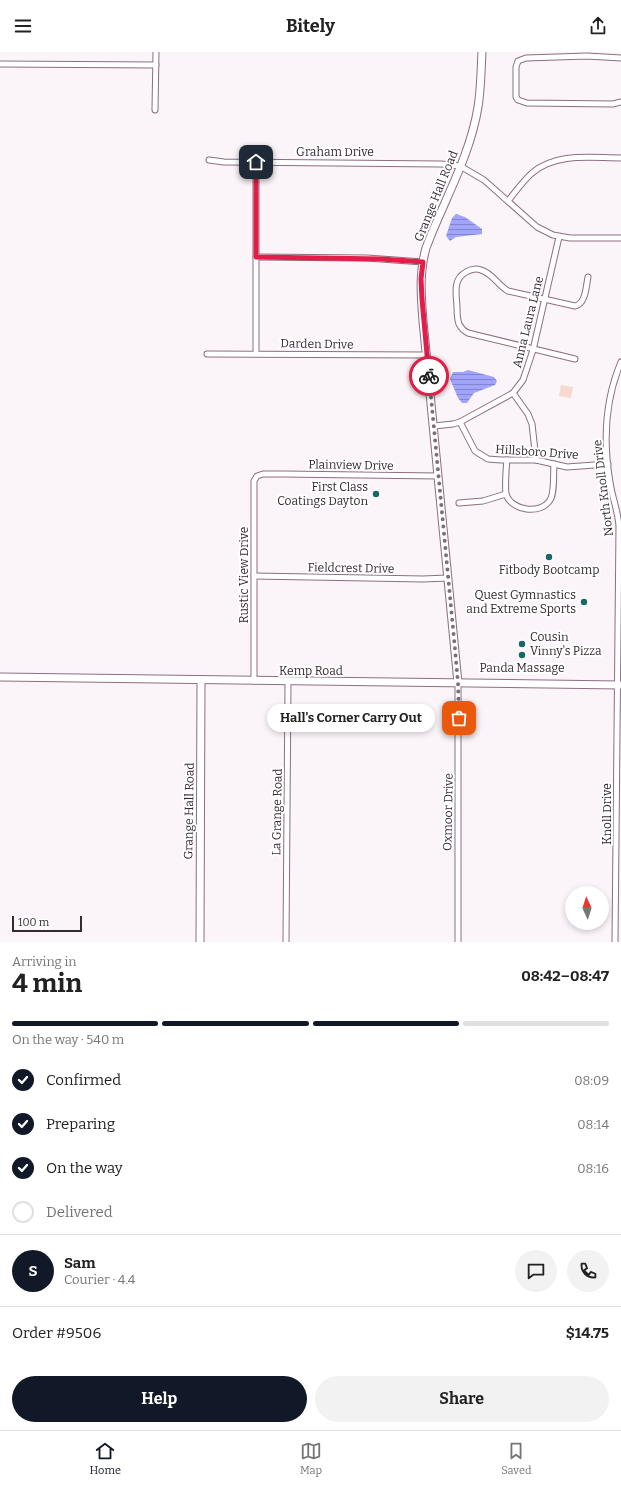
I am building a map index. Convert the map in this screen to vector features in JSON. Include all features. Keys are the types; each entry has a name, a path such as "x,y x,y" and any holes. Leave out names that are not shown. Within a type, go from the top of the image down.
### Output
{"main road":[{"name":"Grange Hall Road","path":"458,683 426,355 421,285 423,262 434,227 460,166 470,138 478,107 482,52"},
{"name":"Kemp Road","path":"0,677 619,685"},
{"name":"Grange Hall Road","path":"200,942 201,680"}],"street":[{"path":"155,110 156,52"},
{"path":"621,58 587,56 526,58 518,61 516,66 516,97 518,100 527,103 613,104 621,102"},
{"path":"0,64 156,65"},
{"path":"508,200 532,174 552,162 569,158 621,158"},
{"name":"Graham Drive","path":"209,160 224,162 442,164 460,166"},
{"path":"256,162 256,353"},
{"path":"460,166 484,180 537,227 547,233 559,237 570,238 621,238"},
{"name":"Anna Laura Lane","path":"434,426 460,422 513,394 523,380 533,350 559,237"},
{"path":"256,257 374,258 423,262"},
{"path":"575,359 468,333 459,324 458,320 456,289 457,281 463,274 472,269 477,269 490,274 499,285 508,291 544,300 578,306 582,301 588,277"},
{"name":"Darden Drive","path":"207,354 256,353 426,355"},
{"name":"North Knoll Drive","path":"619,685 620,553 618,516 610,484 606,437 608,408 612,389 621,362"},
{"path":"513,394 528,414 532,424 536,460"},
{"name":"Hillsboro Drive","path":"460,422 475,451 488,459 536,460 567,467 608,464"},
{"path":"507,460 506,494 513,503 523,508 536,509 545,506 551,499 554,464"},
{"name":"Plainview Drive","path":"263,474 438,476"},
{"name":"Rustic View Drive","path":"254,681 254,481 257,476 263,474"},
{"path":"460,504 483,501 506,494"},
{"name":"Fieldcrest Drive","path":"254,576 423,579 448,578"},
{"name":"La Grange Road","path":"286,942 288,681"},
{"name":"Oxmoor Drive","path":"458,683 458,942"},
{"name":"Knoll Drive","path":"615,942 619,685"}],"shaded area":[{"path":"561,385 573,387 571,398 559,396"}],"water":[{"path":"456,214 465,217 482,229 482,234 456,237 450,241 446,236 452,218"},
{"path":"468,370 494,377 497,381 495,385 474,393 467,403 462,403 458,398 450,379 453,372 463,372"}],"way so far":[{"path":"429,376 458,683 459,718"}],"place":[{"name":"First Class Coatings Dayton","path":"376,494"},
{"name":"Fitbody Bootcamp","path":"549,557"},
{"name":"Quest Gymnastics and Extreme Sports","path":"584,602"},
{"name":"Cousin Vinny's Pizza","path":"522,644"},
{"name":"Panda Massage","path":"522,655"},
{"name":"Hall's Corner Carry Out","path":"459,718"}],"route":[{"path":"256,162 256,257 381,259 423,262 421,279 423,321 429,376"}]}
